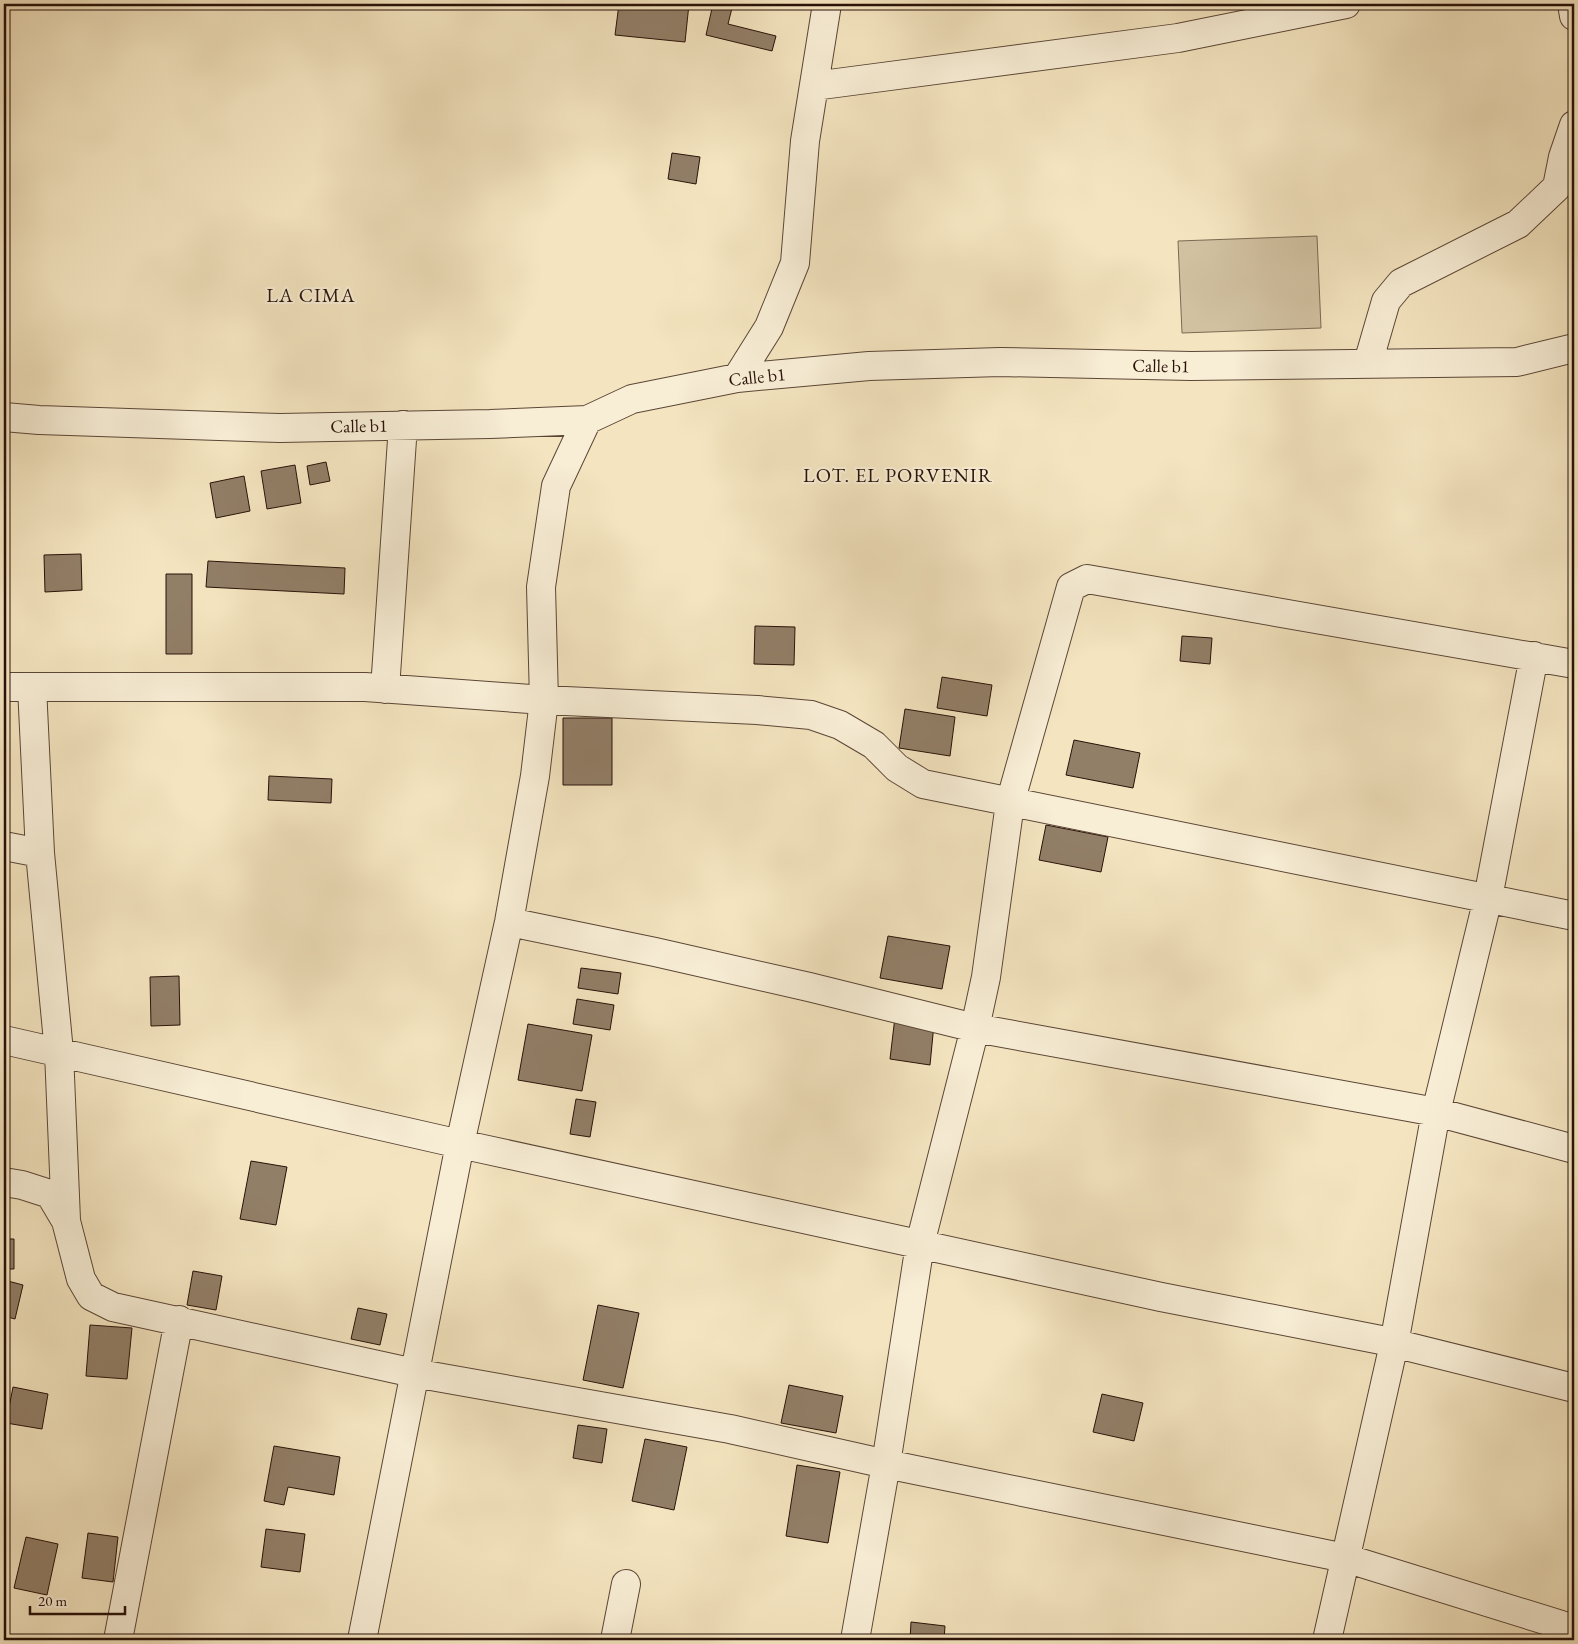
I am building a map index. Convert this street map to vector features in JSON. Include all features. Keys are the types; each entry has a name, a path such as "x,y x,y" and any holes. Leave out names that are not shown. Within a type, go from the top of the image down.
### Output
{"street":[{"path":"738,378 769,327 795,263 805,141 827,4"},
{"path":"814,86 1178,38 1346,4"},
{"path":"1572,4 1574,16"},
{"path":"1368,363 1386,301 1401,283 1518,224 1557,187 1563,157 1574,125"},
{"name":"Calle b1","path":"4,417 39,420 280,428 587,420 632,399 738,378 869,366 1000,362 1191,366 1517,362 1574,348"},
{"path":"362,1640 460,1144 509,922 535,776 544,700 541,587 556,486 587,420"},
{"path":"385,689 403,425"},
{"path":"854,1640 886,1464 920,1244 975,1028 986,977 1010,803 1071,587 1086,579 1574,664"},
{"path":"1328,1640 1394,1344 1436,1112 1488,898 1534,656"},
{"path":"4,687 364,687 544,700 757,710 811,715 840,725 874,745 897,768 923,784 1574,916"},
{"path":"32,687 40,853 59,1052 66,1221 81,1279 91,1296 113,1307 414,1373 730,1429 886,1464 1345,1558 1574,1629"},
{"path":"4,846 40,853"},
{"path":"509,922 694,961 975,1028 1436,1112 1574,1149"},
{"path":"4,1040 460,1144 1161,1297 1394,1344 1574,1388"},
{"path":"4,1182 22,1185 50,1194 66,1221"},
{"path":"118,1640 179,1320"},
{"path":"615,1640 626,1584"}],"shaded area":[{"path":"1317,236 1321,328 1182,333 1178,241"}],"building":[{"path":"619,4 689,4 685,42 615,35"},
{"path":"713,4 733,4 728,24 776,36 772,51 706,35"},
{"path":"672,153 700,157 696,184 668,179"},
{"path":"326,462 330,481 310,485 307,466"},
{"path":"295,465 301,503 267,509 261,471"},
{"path":"244,476 250,511 216,518 210,483"},
{"path":"81,554 82,590 45,592 44,555"},
{"path":"208,561 345,568 344,594 206,587"},
{"path":"166,574 192,574 192,654 166,654"},
{"path":"755,626 795,627 794,665 754,664"},
{"path":"1182,636 1212,638 1210,664 1180,661"},
{"path":"942,677 992,685 987,716 937,708"},
{"path":"905,709 955,717 950,756 899,748"},
{"path":"563,718 612,718 612,785 563,785"},
{"path":"1074,740 1140,753 1133,788 1066,775"},
{"path":"269,776 332,779 331,803 268,800"},
{"path":"1046,825 1108,837 1101,872 1039,860"},
{"path":"888,936 950,946 942,989 880,978"},
{"path":"581,968 621,973 618,994 578,988"},
{"path":"179,976 180,1025 151,1026 150,977"},
{"path":"577,999 614,1005 610,1030 573,1024"},
{"path":"895,1017 934,1024 930,1065 890,1059"},
{"path":"528,1024 592,1035 582,1091 518,1080"},
{"path":"576,1099 596,1102 590,1137 570,1134"},
{"path":"251,1161 287,1167 276,1225 240,1219"},
{"path":"4,1239 14,1239 14,1269 4,1269"},
{"path":"193,1271 222,1276 216,1310 187,1305"},
{"path":"4,1280 23,1285 15,1319 4,1316"},
{"path":"598,1305 639,1313 623,1388 583,1380"},
{"path":"358,1308 387,1314 380,1345 351,1339"},
{"path":"90,1325 132,1328 127,1379 86,1376"},
{"path":"789,1385 843,1396 836,1433 781,1423"},
{"path":"13,1387 48,1394 42,1429 6,1423"},
{"path":"1102,1394 1143,1403 1134,1441 1093,1432"},
{"path":"578,1425 607,1429 602,1463 573,1458"},
{"path":"645,1439 687,1447 674,1510 632,1501"},
{"path":"274,1446 340,1457 334,1495 288,1487 284,1505 264,1501"},
{"path":"797,1465 840,1472 828,1543 786,1536"},
{"path":"266,1529 305,1534 300,1572 261,1567"},
{"path":"88,1533 118,1537 113,1582 82,1578"},
{"path":"26,1537 58,1544 47,1595 14,1588"},
{"path":"911,1622 945,1626 944,1640 910,1640"}],"district":[{"name":"LA CIMA","path":"311,295"},
{"name":"LOT. EL PORVENIR","path":"898,475"}]}
